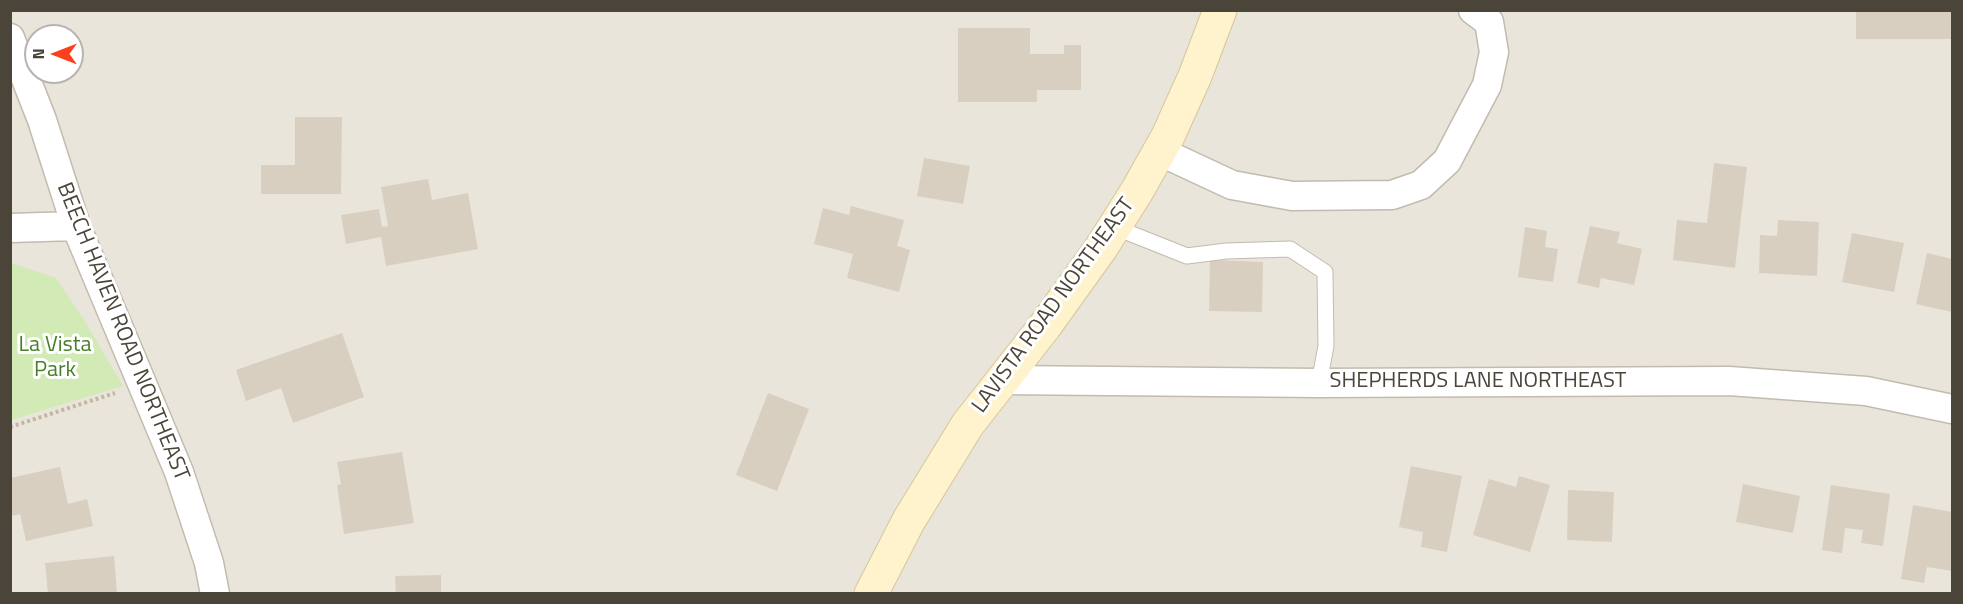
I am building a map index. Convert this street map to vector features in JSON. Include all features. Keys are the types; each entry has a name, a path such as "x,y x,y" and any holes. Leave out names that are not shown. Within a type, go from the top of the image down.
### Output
{"main road":[{"name":"LAVISTA ROAD NORTHEAST","path":"871,594 909,520 968,424 1045,326 1137,191 1195,76 1221,10"}],"street":[{"path":"1159,151 1232,185 1292,196 1392,195 1422,185 1447,161 1487,85 1494,52 1489,22 1473,10"},
{"name":"BEECH HAVEN ROAD NORTHEAST","path":"10,38 42,120 76,226 179,472 209,563 215,594"},
{"path":"10,228 76,226"},
{"name":"SHEPHERDS LANE NORTHEAST","path":"1002,380 1319,383 1729,381 1866,391 1953,409"}],"lane":[{"path":"1114,227 1187,256 1226,251 1290,249 1325,272 1326,346 1319,383"}],"path":[{"path":"10,427 142,384"}],"shaded area":[{"path":"10,11 1952,11 1952,593 11,593"}],"green space":[{"name":"La Vista Park","path":"11,263 56,278 123,386 11,420"}],"building":[{"path":"1856,10 1952,10 1952,39 1856,39"},
{"path":"958,28 1030,28 1030,54 1064,54 1064,45 1081,45 1081,90 1037,90 1037,102 958,102"},
{"path":"295,117 342,117 341,194 261,194 261,165 295,165"},
{"path":"924,158 970,166 963,204 917,196"},
{"path":"1714,163 1747,167 1735,268 1673,260 1677,220 1707,223"},
{"path":"428,179 432,200 468,193 478,249 386,266 381,237 346,244 341,215 379,209 382,227 388,226 381,187"},
{"path":"851,206 904,220 897,246 910,250 899,292 847,278 853,254 814,244 823,208 849,215"},
{"path":"1778,220 1819,222 1817,276 1759,273 1760,235 1777,236"},
{"path":"1590,226 1620,232 1617,243 1642,249 1634,285 1601,278 1599,288 1577,283"},
{"path":"1525,227 1547,231 1545,247 1558,249 1553,282 1518,277"},
{"path":"1852,233 1904,243 1894,292 1842,282"},
{"path":"1927,253 1952,259 1952,312 1916,304"},
{"path":"1210,260 1263,262 1262,312 1209,311"},
{"path":"342,333 364,397 293,423 281,388 246,401 236,370"},
{"path":"768,393 809,409 777,491 736,475"},
{"path":"402,452 414,523 344,534 337,485 341,484 337,462"},
{"path":"1411,466 1462,476 1447,552 1421,547 1423,532 1399,527"},
{"path":"60,467 68,504 87,499 93,526 26,541 20,514 12,516 10,478"},
{"path":"1519,476 1550,485 1530,552 1473,535 1489,479 1516,487"},
{"path":"1743,484 1800,496 1793,533 1736,522"},
{"path":"1831,485 1890,494 1883,546 1861,543 1863,530 1845,528 1842,553 1822,550"},
{"path":"1568,490 1614,492 1612,542 1567,540"},
{"path":"1913,505 1952,512 1952,571 1927,567 1924,583 1901,579"},
{"path":"114,556 117,594 48,594 45,563"},
{"path":"441,575 441,594 396,594 395,576"}]}
